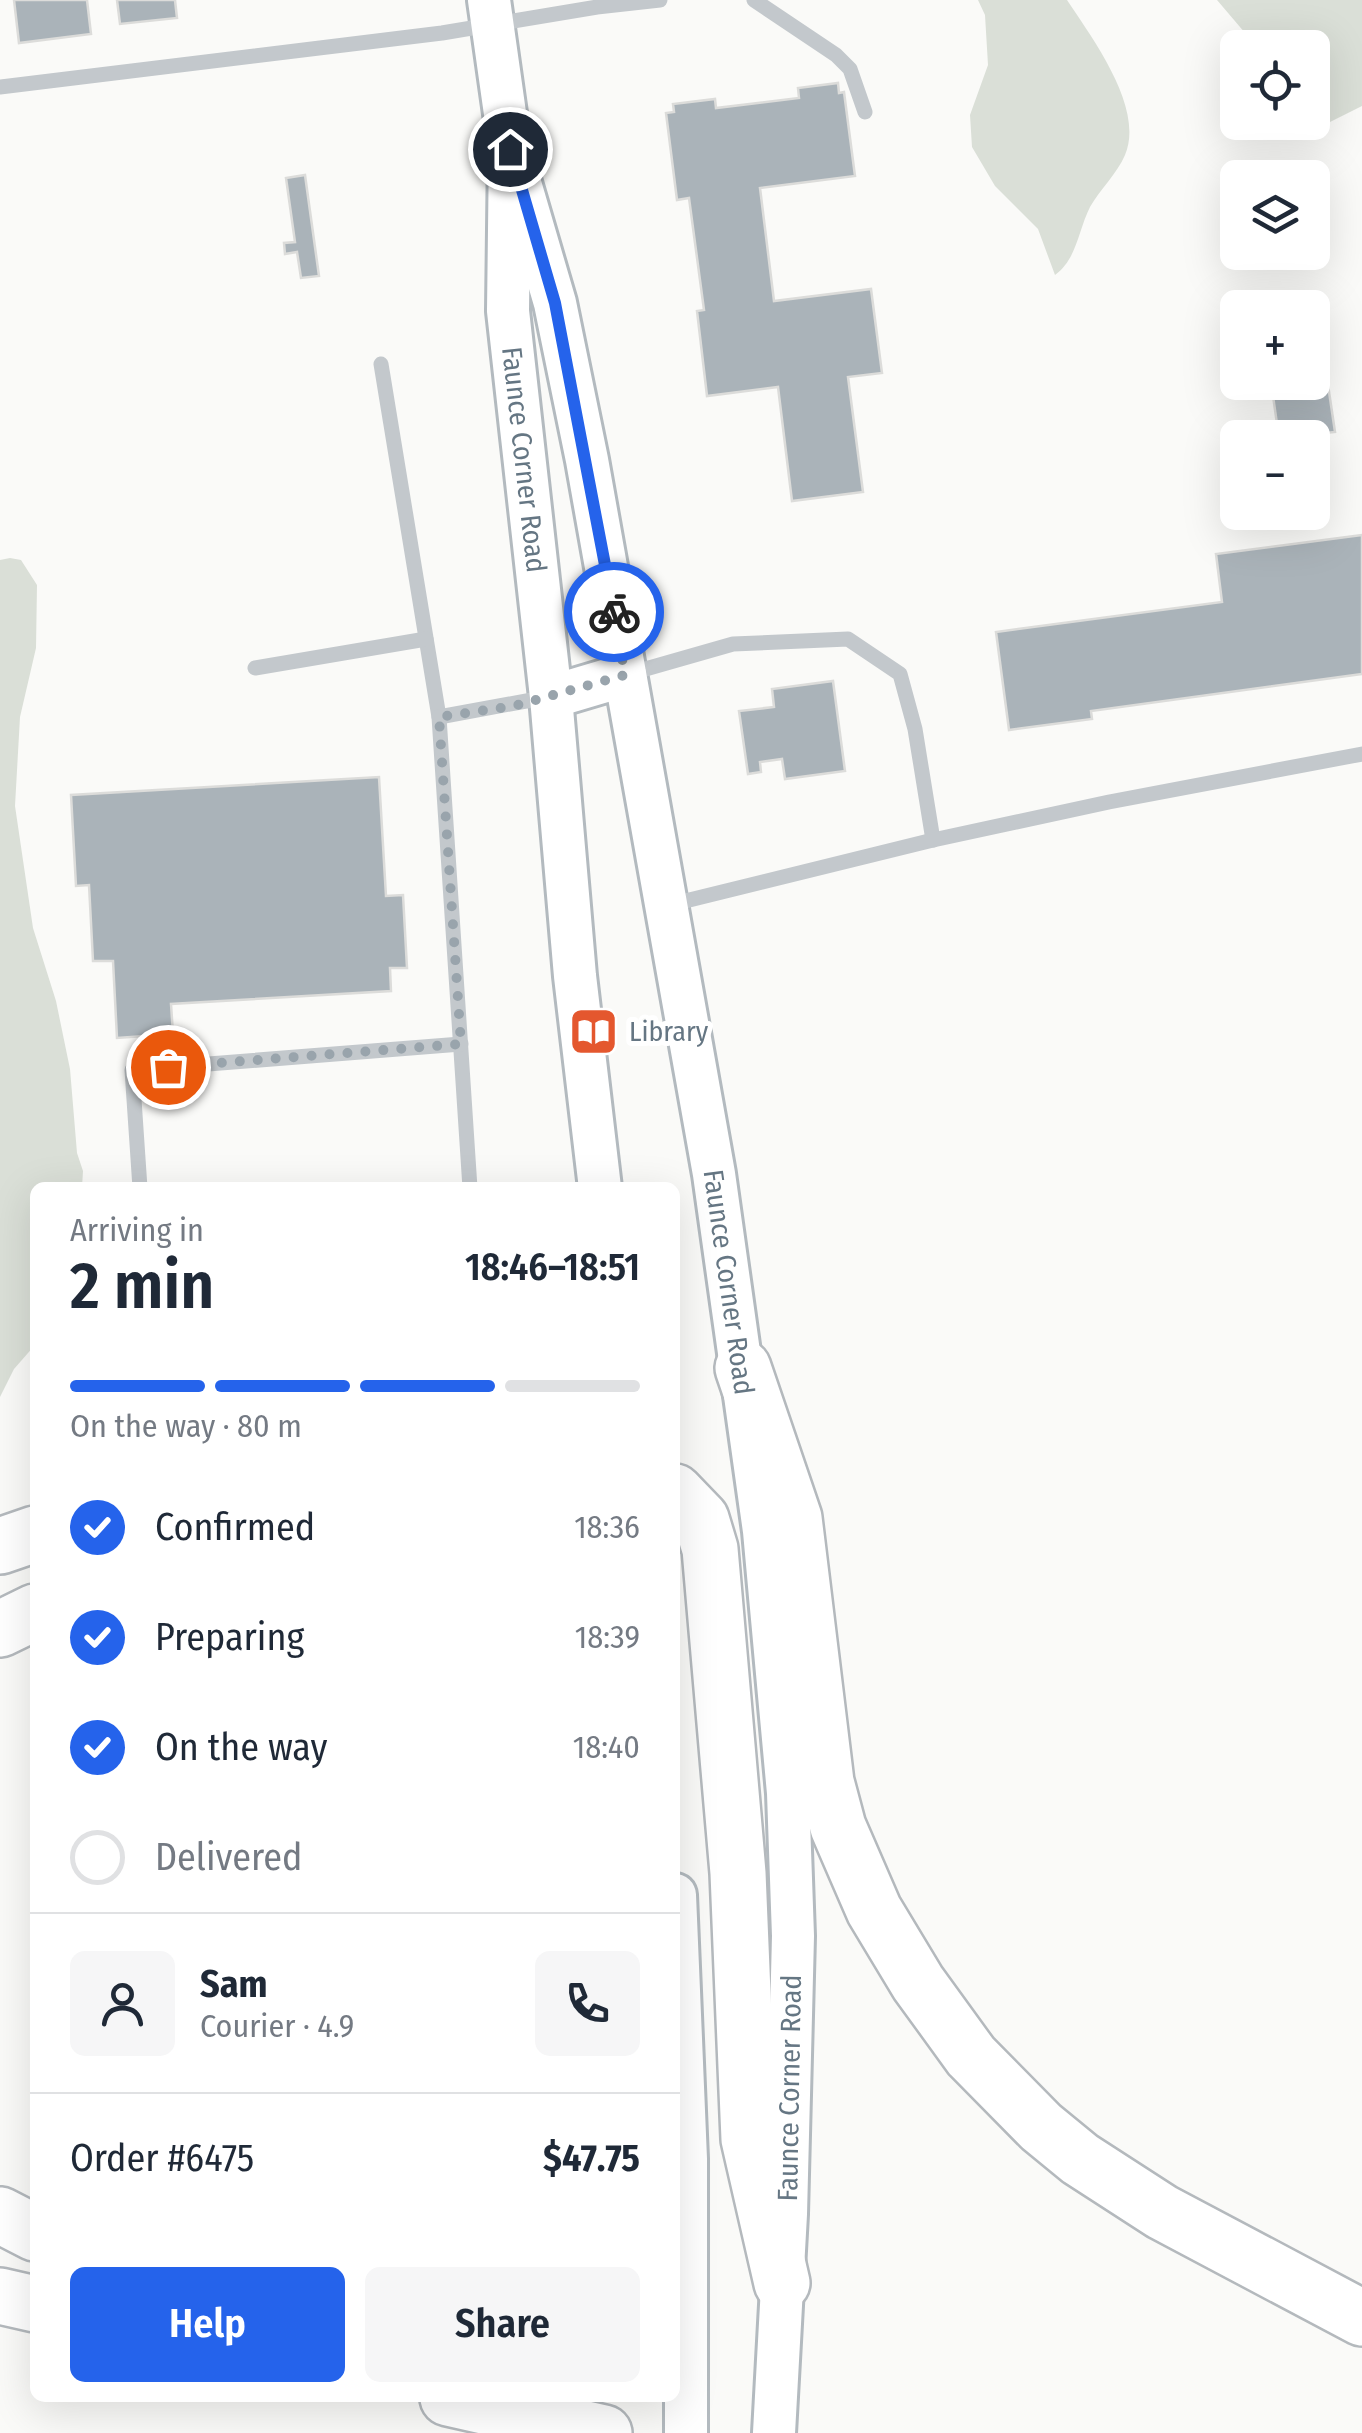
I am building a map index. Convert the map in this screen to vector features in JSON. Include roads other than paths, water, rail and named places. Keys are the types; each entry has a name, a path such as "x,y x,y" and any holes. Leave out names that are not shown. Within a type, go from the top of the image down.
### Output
{"highway":[{"path":"744,1368 794,1518 818,1737 834,1812 874,1910 918,1983 971,2056 1041,2127 1080,2159 1162,2212 1362,2318"},
{"path":"680,1497 701,1520 710,1550 738,1873 749,2139 782,2284"},
{"path":"0,1546 30,1536"},
{"path":"0,1629 30,1614"},
{"path":"0,2216 30,2231"},
{"path":"0,2296 30,2303"},
{"path":"466,2402 604,2433"},
{"path":"499,2402 552,2421"}],"main road":[{"name":"Faunce Corner Road","path":"491,13 510,149 555,303 587,460 714,1174 764,1531 788,1793 793,1936 774,2433"},
{"name":"Faunce Corner Road","path":"510,149 508,311 551,697 574,976 599,1182"},
{"path":"551,697 625,675"},
{"path":"680,2015 686,2159 686,2433"}],"lane":[{"path":"0,87 491,13 660,0"},
{"path":"754,0 850,69 865,112"},
{"path":"381,364 439,717 470,1182"},
{"path":"254,668 426,639"},
{"path":"625,675 734,644 848,640 900,674 915,729 934,840"},
{"path":"439,717 551,697"},
{"path":"665,906 934,840 1362,754"},
{"path":"140,1182 132,1070 461,1044"}],"place":[{"name":"Library","path":"594,1031"}]}
